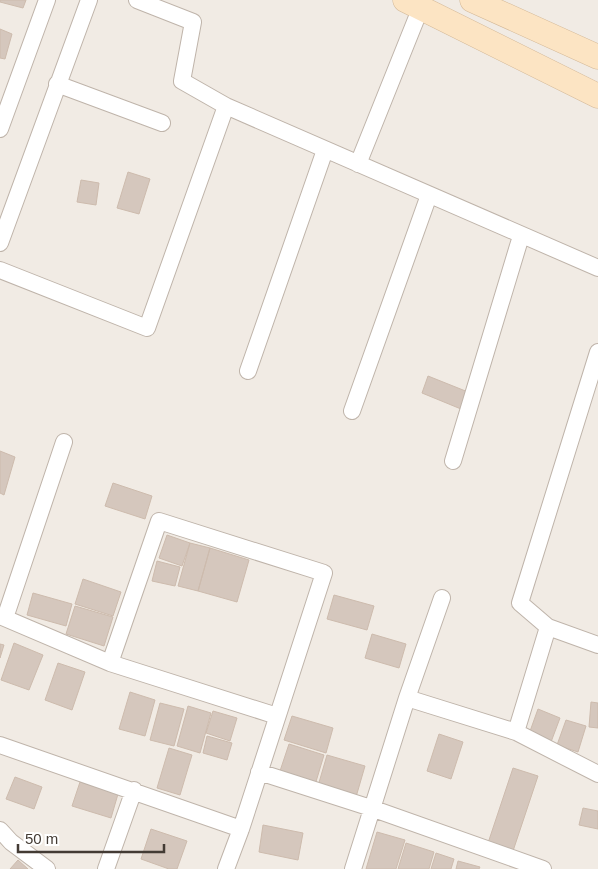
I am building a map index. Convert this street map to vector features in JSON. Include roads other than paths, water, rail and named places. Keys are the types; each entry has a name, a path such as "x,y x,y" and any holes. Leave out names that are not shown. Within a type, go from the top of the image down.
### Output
{"main road":[{"path":"472,0 598,57"},
{"path":"413,4 598,96"}],"street":[{"path":"0,128 47,0"},
{"path":"0,243 89,0"},
{"path":"137,0 193,22 182,81 226,106 598,268"},
{"path":"358,164 413,4"},
{"path":"58,84 162,123"},
{"path":"0,270 146,328 226,106"},
{"path":"248,371 325,150"},
{"path":"352,411 429,195"},
{"path":"453,461 522,236"},
{"path":"598,352 520,603 548,627 598,645"},
{"path":"64,442 2,617 110,663 277,716"},
{"path":"110,663 160,521 324,573 241,829 226,869"},
{"path":"353,869 407,698 442,598"},
{"path":"516,732 548,627"},
{"path":"407,698 516,732 598,774"},
{"path":"0,745 134,790 241,829"},
{"path":"259,772 371,808 543,869"},
{"path":"106,869 134,790"},
{"path":"0,830 11,842 47,869"}]}
